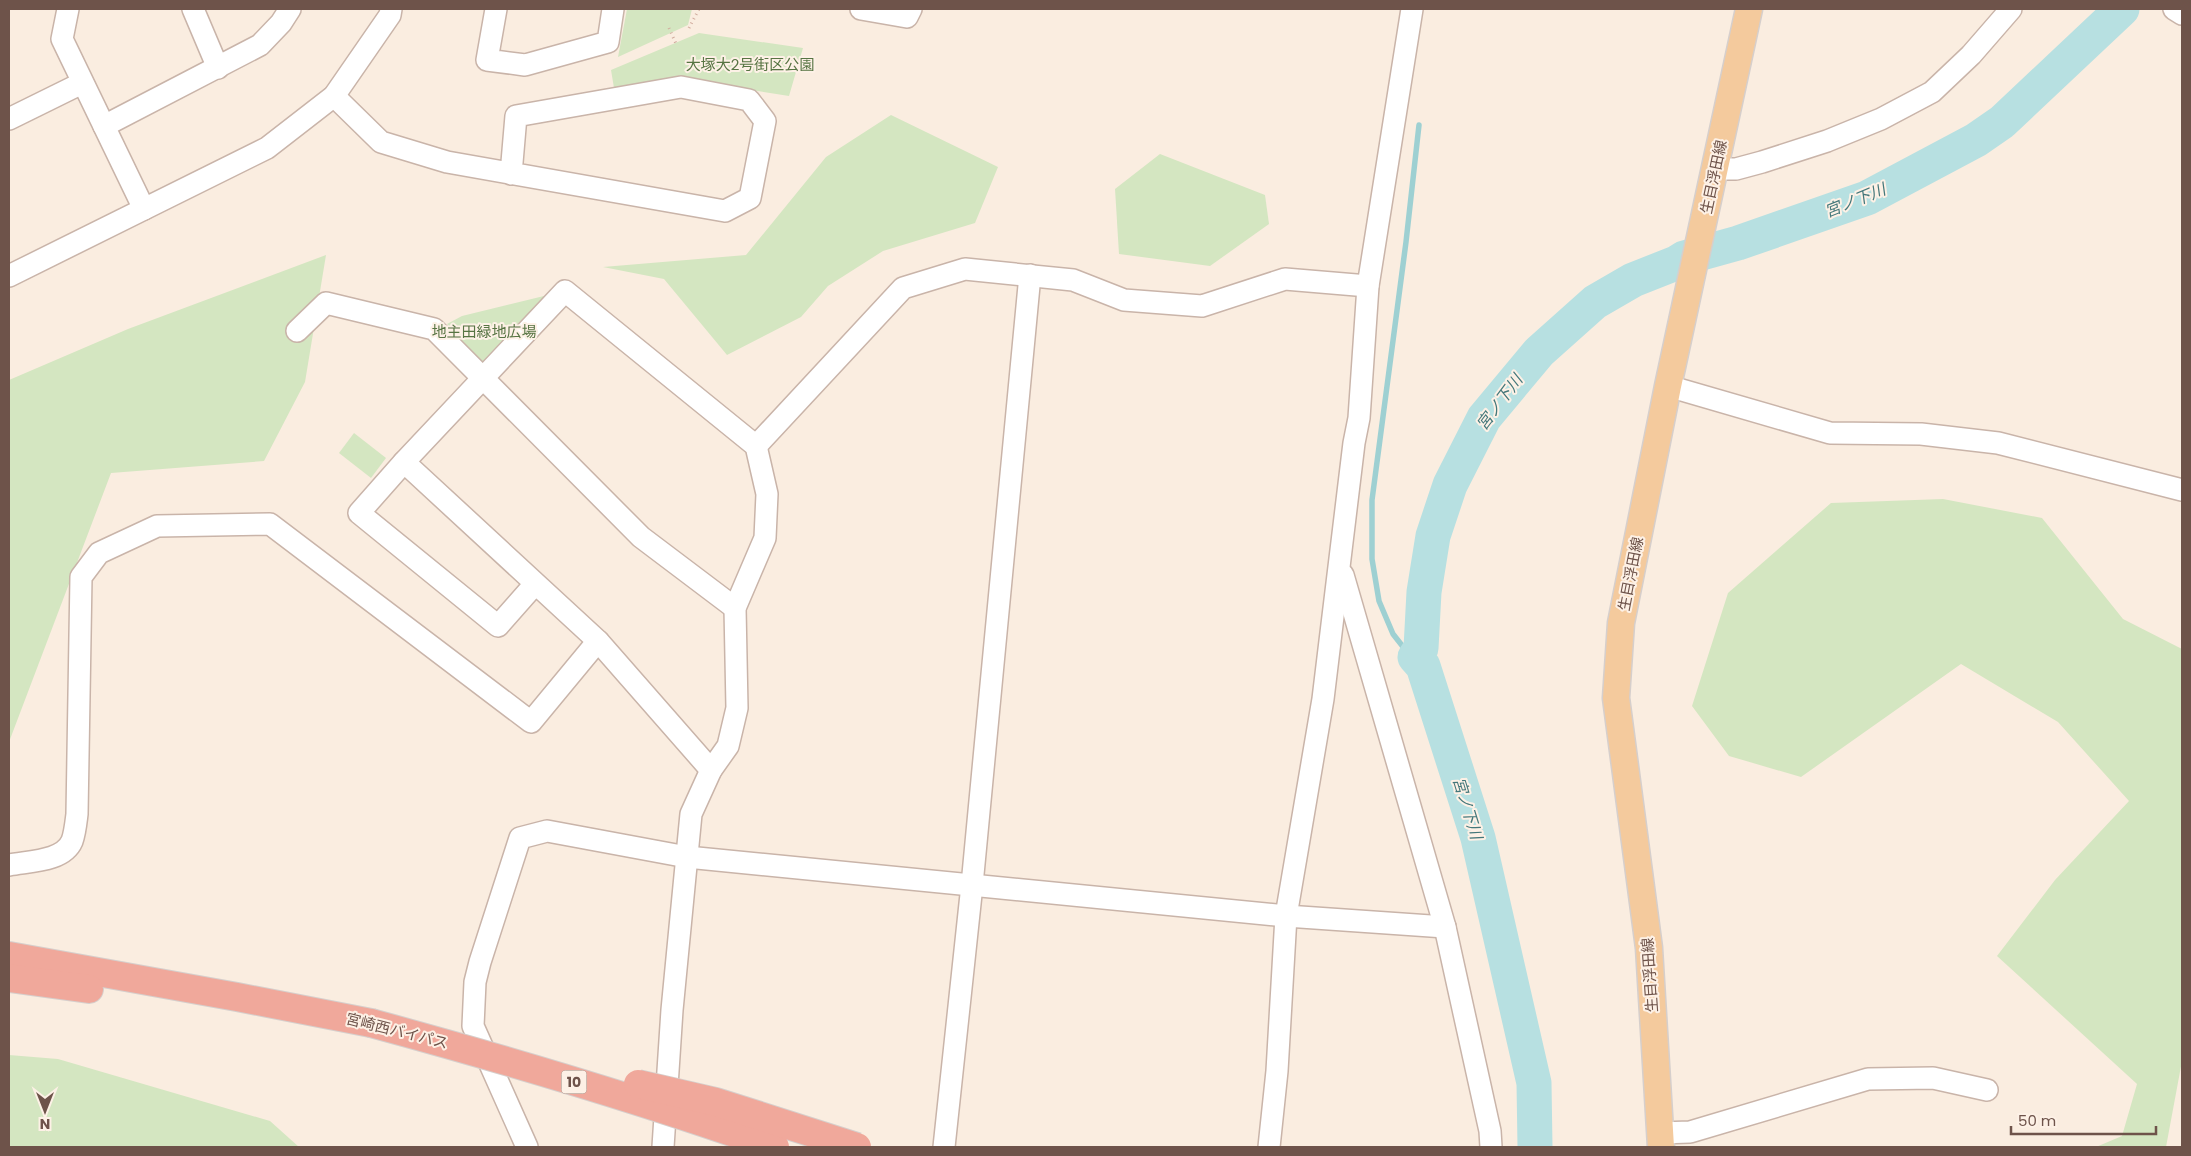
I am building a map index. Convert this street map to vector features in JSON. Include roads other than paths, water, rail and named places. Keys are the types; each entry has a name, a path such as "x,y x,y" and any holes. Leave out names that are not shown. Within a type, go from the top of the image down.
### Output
{"highway":[{"name":"宮崎西バイパス","path":"9,956 237,997 475,1051 687,1116 775,1147"},
{"name":"宮崎西バイパス","path":"9,978 370,1028 746,1147"},
{"path":"475,1051 549,1064 716,1102 857,1147"}],"main road":[{"name":"生目浮田線","path":"1660,1140 1649,948 1616,698 1621,623 1668,386 1749,9"}],"street":[{"path":"68,9 62,40 144,209"},
{"path":"193,9 218,68"},
{"path":"104,126 260,45 281,23 290,9"},
{"path":"9,276 266,148 334,96 390,15 391,9"},
{"path":"496,9 487,60 525,65 608,42 614,9"},
{"path":"861,9 906,17 911,9"},
{"path":"1268,1147 1277,1071 1286,916 1323,699 1354,443 1359,418 1368,286 1412,9"},
{"path":"1716,169 1736,169 1827,141 1882,119 1932,92 1971,55 2011,9"},
{"path":"2174,9 2182,14"},
{"path":"11,114 82,83"},
{"path":"334,96 381,142 446,162 511,174 725,211 750,198 765,121 749,100 681,88 516,116 511,174"},
{"path":"756,446 903,288 965,269 1073,280 1124,300 1202,306 1285,279 1368,286"},
{"path":"944,1147 972,884 1030,275"},
{"path":"535,584 498,626 359,513 404,462 565,291 756,446 767,494 765,538 735,608 737,708 728,746 711,770 691,814 672,1010 662,1147"},
{"path":"297,331 326,303 434,329 641,537 735,608"},
{"path":"1668,386 1830,433 1921,434 1998,443 2182,490"},
{"path":"404,462 598,641 711,770"},
{"path":"9,865 52,857 65,851 72,840 77,814 80,578 99,553 157,526 270,524 531,722 598,641"},
{"path":"1339,563 1445,927 1490,1131 1491,1147"},
{"path":"526,1147 473,1026 475,982 520,838 547,831 687,857 1286,916 1445,927"},
{"path":"1660,1140 1868,1079 1933,1078 1987,1090"}],"waterway":[{"name":"宮ノ下川","path":"1535,1147 1534,1083 1478,838 1423,666 1415,657 1421,648 1424,592 1433,536 1450,485 1484,418 1539,352 1595,302 1633,280 1684,258 1738,243 1867,198 1976,140 2002,122 2122,9"},
{"path":"1415,657 1404,648 1393,634 1379,601 1372,559 1372,500 1406,242 1419,125"}],"park label":[{"name":"大塚大2号街区公園","path":"750,65"},
{"name":"地主田緑地広場","path":"484,332"}]}
